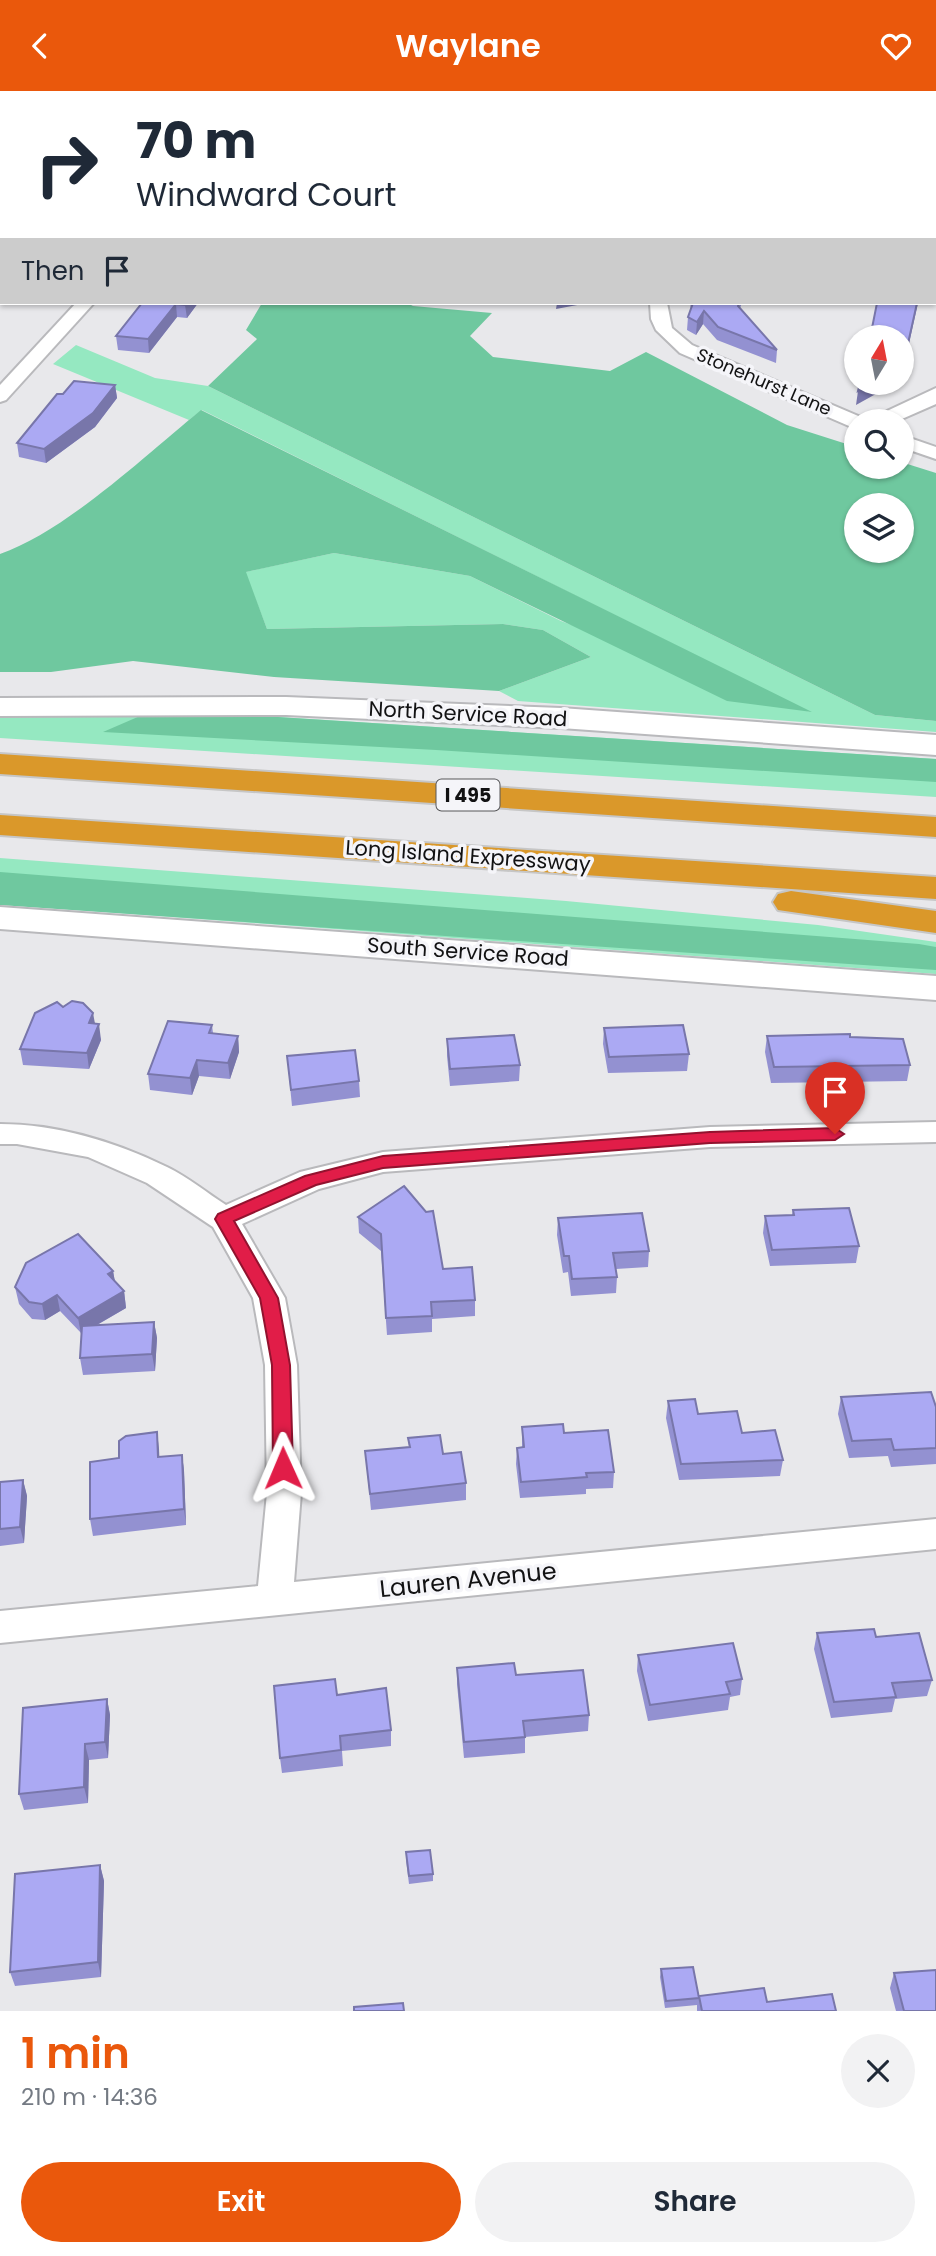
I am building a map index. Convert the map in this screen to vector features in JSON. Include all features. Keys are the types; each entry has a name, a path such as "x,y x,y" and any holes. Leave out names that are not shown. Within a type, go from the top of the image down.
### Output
{"highway":[{"name":"I 495","path":"0,764 936,827"},
{"path":"727,812 866,802 936,805"},
{"name":"Long Island Expressway","path":"0,825 936,888"},
{"path":"509,858 737,896 936,922"}],"main road":[{"name":"North Service Road","path":"0,706 300,706 561,718 936,745"},
{"name":"South Service Road","path":"0,918 936,988"}],"street":[{"path":"0,396 83,305"},
{"name":"Stonehurst Lane","path":"659,305 658,320 668,335 686,349 844,417"},
{"path":"909,409 930,400 936,394"},
{"path":"914,445 936,453"},
{"path":"224,1219 311,1180 383,1162 710,1137 936,1132"},
{"path":"0,1134 17,1134 94,1148 158,1175 224,1219 269,1298 281,1365 284,1493 275,1598"},
{"name":"Lauren Avenue","path":"0,1627 936,1534"}],"green space":[{"path":"261,305 411,305 492,313 470,336 493,357 610,371 646,352 787,425 844,443 844,479 914,479 914,466 936,473 936,721 875,715 208,386 257,339 246,330"},
{"path":"76,345 155,378 208,386 875,715 936,721 936,732 518,701 499,691 591,657 543,630 503,624 267,629 245,572 334,553 470,576 561,621 810,712 202,410 189,420 53,364"},
{"path":"201,410 812,712 727,701 470,576 334,553 246,572 267,629 503,624 543,630 591,657 499,691 274,677 133,661 51,672 0,672 0,554 52,528 78,510"},
{"path":"0,716 262,716 936,759 936,797 0,738"},
{"path":"140,716 262,716 936,759 936,782 103,732"},
{"path":"0,858 566,901 818,925 936,942 936,974 0,904"},
{"path":"0,872 919,944 936,947 936,970 0,905"}],"building":[{"path":"140,305 175,305 148,339 116,336"},
{"path":"692,305 738,305 777,350 718,327 704,311 697,322 688,317"},
{"path":"877,305 917,305 912,325 873,325"},
{"path":"74,381 115,385 93,413 44,449 17,443 57,394 63,394"},
{"path":"72,1001 83,1003 93,1013 89,1023 99,1024 87,1053 20,1049 35,1013 57,1002 63,1007"},
{"path":"168,1021 212,1025 209,1033 238,1036 228,1063 197,1060 190,1078 148,1074"},
{"path":"683,1025 689,1054 609,1057 604,1028"},
{"path":"850,1034 850,1037 903,1039 910,1065 774,1067 767,1036"},
{"path":"514,1035 520,1065 450,1069 447,1039"},
{"path":"355,1050 359,1081 291,1090 287,1056"},
{"path":"404,1186 426,1212 433,1211 443,1269 472,1267 475,1300 431,1302 432,1316 386,1318 381,1234 358,1217"},
{"path":"849,1208 859,1246 772,1250 765,1216 794,1215 793,1210"},
{"path":"642,1213 649,1251 613,1253 617,1277 572,1279 569,1256 564,1256 558,1218"},
{"path":"78,1234 113,1271 108,1274 124,1291 78,1318 57,1295 42,1304 29,1302 15,1287 26,1263"},
{"path":"154,1322 152,1354 80,1358 82,1326"},
{"path":"931,1392 936,1407 936,1448 894,1450 891,1439 852,1441 841,1397"},
{"path":"695,1399 698,1414 737,1411 742,1433 775,1430 783,1460 681,1464 668,1401"},
{"path":"563,1424 564,1433 608,1430 614,1472 521,1482 517,1448 524,1447 522,1427"},
{"path":"157,1432 158,1457 182,1455 184,1509 90,1519 90,1462 119,1458 119,1441 126,1436"},
{"path":"440,1435 443,1454 461,1452 466,1483 370,1494 365,1451 410,1447 408,1438"},
{"path":"23,1480 20,1527 0,1529 0,1482"},
{"path":"874,1629 876,1637 919,1633 932,1680 892,1683 896,1697 834,1702 817,1633"},
{"path":"733,1643 742,1679 726,1682 730,1694 650,1705 638,1655"},
{"path":"514,1663 516,1675 583,1670 589,1715 523,1721 525,1737 464,1742 457,1668"},
{"path":"335,1679 337,1695 386,1688 391,1730 340,1736 341,1750 280,1758 274,1686"},
{"path":"107,1699 105,1742 85,1744 84,1787 19,1794 23,1708"},
{"path":"430,1850 433,1874 409,1876 406,1852"},
{"path":"100,1865 98,1962 10,1972 15,1874"},
{"path":"693,1967 699,1998 666,2001 661,1969"},
{"path":"936,1970 936,2011 904,2011 894,1973"},
{"path":"764,1988 767,2002 832,1994 836,2011 702,2011 699,1996"},
{"path":"403,2003 404,2011 354,2011 354,2007"}],"route":[{"path":"283,1468 281,1365 269,1298 224,1219 311,1180 383,1162 710,1137 835,1134"}]}
